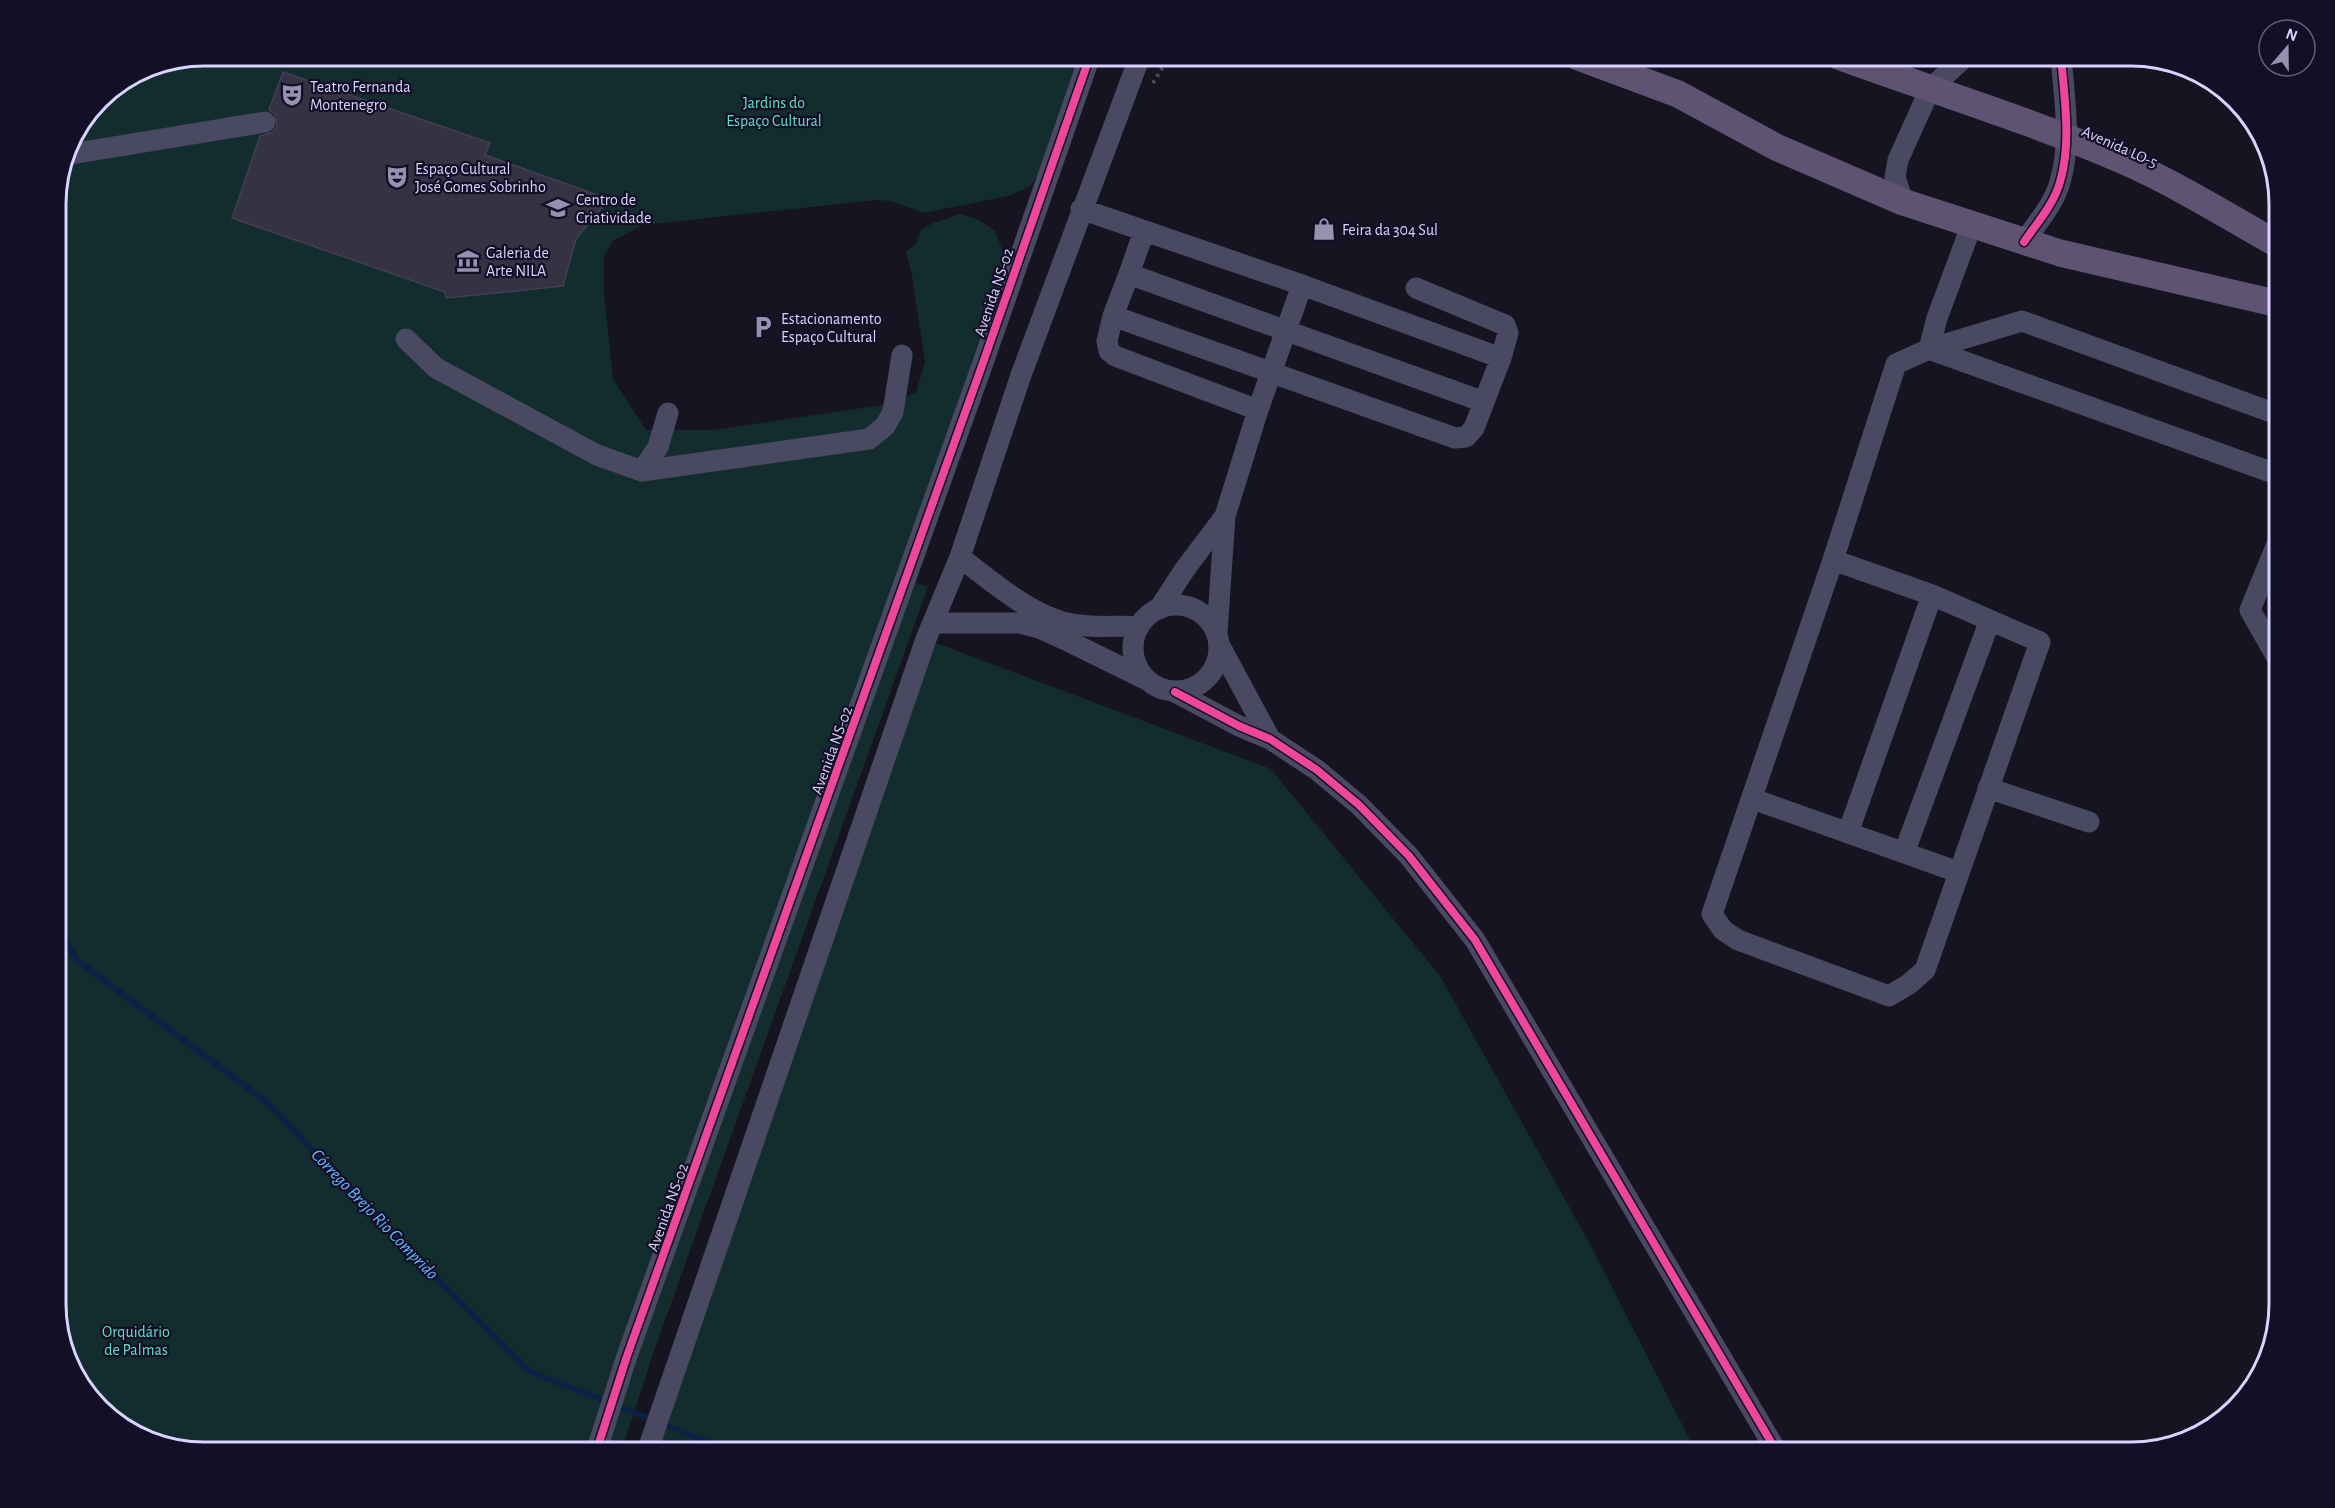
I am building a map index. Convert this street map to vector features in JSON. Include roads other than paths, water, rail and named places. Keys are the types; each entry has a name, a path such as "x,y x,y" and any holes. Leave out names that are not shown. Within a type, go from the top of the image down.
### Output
{"main road":[{"path":"1603,66 1678,94 1778,148 1903,202 2060,253 2269,301"},
{"name":"Avenida LO-5","path":"1865,66 2066,137 2128,163 2178,187 2269,239"}],"street":[{"name":"Avenida NS-02","path":"599,1442 627,1356 981,371 1087,66"},
{"path":"651,1442 933,623 960,557 1021,375 1081,209 1136,66"},
{"path":"1903,202 1895,177 1898,160 1930,90 1955,66"},
{"path":"2024,242 2050,205 2060,182 2066,137 2062,66"},
{"path":"75,153 265,122"},
{"path":"1081,209 1302,285 1501,358"},
{"path":"1929,349 1937,318 1972,224"},
{"path":"1144,231 1113,316 1107,341 1109,351 1115,356 1258,410"},
{"path":"1128,274 1484,402"},
{"path":"1175,692 1193,689 1208,679 1217,664 1225,516 1258,410 1302,285"},
{"path":"1113,316 1455,438 1466,437 1474,428 1501,358 1508,333 1505,325 1416,288"},
{"path":"1833,560 1932,595 2040,642 1925,969 1909,984 1889,996 1738,940 1723,930 1712,914 1833,560 1896,364 1929,349 2022,321 2269,411"},
{"path":"406,339 436,368 597,455 642,471 869,439 885,426 893,412 902,355"},
{"path":"1929,349 2269,471"},
{"path":"642,471 657,447 668,413"},
{"path":"1159,609 1185,569 1225,516"},
{"path":"960,557 1023,603 1048,616 1078,626 1139,627"},
{"path":"2269,565 2250,610 2269,642"},
{"path":"1848,832 1932,595"},
{"path":"1147,680 1135,661 1133,649 1139,627 1147,616 1159,609 1179,606 1200,612 1210,621 1270,739"},
{"path":"1904,853 1990,620"},
{"path":"933,623 996,622 1029,626 1070,642 1160,688 1175,692 1239,726 1270,739 1317,770 1359,805 1409,856 1475,940 1771,1442"},
{"path":"1988,788 2089,822"},
{"path":"1753,799 1958,872"}],"waterway":[{"name":"Córrego Brejo Rio Comprido","path":"66,941 77,960 268,1103 366,1207 529,1371 708,1442"}],"place":[{"name":"Teatro Fernanda Montenegro","path":"292,95"},
{"name":"Espaço Cultural José Gomes Sobrinho","path":"397,177"},
{"name":"Centro de Criatividade","path":"558,208"},
{"name":"Feira da 304 Sul","path":"1324,229"},
{"name":"Galeria de Arte NILA","path":"468,261"},
{"name":"Estacionamento Espaço Cultural","path":"763,327"}],"park label":[{"name":"Jardins do Espaço Cultural","path":"774,111"},
{"name":"Orquidário de Palmas","path":"136,1340"}]}
